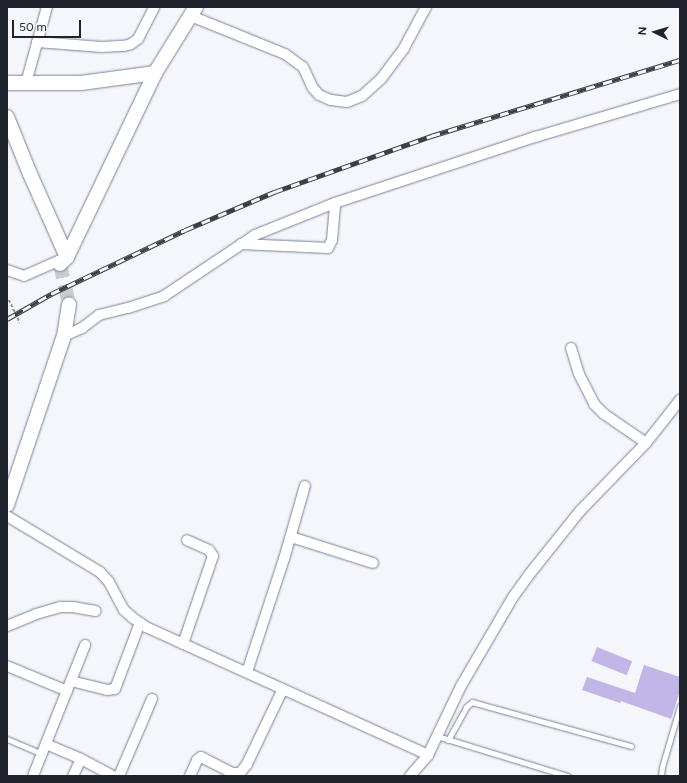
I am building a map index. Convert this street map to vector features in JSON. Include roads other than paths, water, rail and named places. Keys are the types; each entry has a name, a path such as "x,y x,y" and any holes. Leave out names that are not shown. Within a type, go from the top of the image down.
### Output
{"main road":[{"path":"64,260 155,73 193,11"},
{"path":"7,83 81,83 155,73"},
{"path":"7,117 64,260"},
{"path":"7,505 64,336 69,304"}],"street":[{"path":"26,83 47,7"},
{"path":"37,42 102,47 124,46 131,44 138,39 154,7"},
{"path":"193,11 285,54 303,67 312,88 319,95 331,100 348,102 362,96 381,79 404,48 426,7"},
{"path":"64,336 82,328 99,315 128,308 164,296 255,235 335,203 535,137 680,94"},
{"path":"241,244 328,248 332,240 335,203"},
{"path":"7,270 24,276 64,260"},
{"path":"571,348 579,374 594,404 604,414 646,443"},
{"path":"410,776 428,755 461,686 513,597 528,576 580,511 646,443 680,400"},
{"path":"247,672 291,537 305,486"},
{"path":"7,516 100,572 109,582 124,610 140,623 428,755"},
{"path":"291,537 374,562"},
{"path":"183,644 213,556 209,550 187,540"},
{"path":"7,626 36,614 60,607 73,607 96,612"},
{"path":"71,680 107,690 115,689 140,623"},
{"path":"33,776 85,645"},
{"path":"7,666 67,691"},
{"path":"190,776 197,760 201,757 232,773 240,773 247,764 283,689"},
{"path":"119,776 152,699"},
{"path":"44,749 81,759 113,776"},
{"path":"74,776 81,759"}],"lane":[{"path":"448,740 466,706 472,702 631,746"},
{"path":"661,776 662,767 680,706"},
{"path":"437,736 568,776"},
{"path":"7,739 44,749"}],"tunnel":[{"path":"60,264 69,304"}],"railway":[{"path":"7,319 51,294 185,230 274,192 431,136 680,60"}]}
